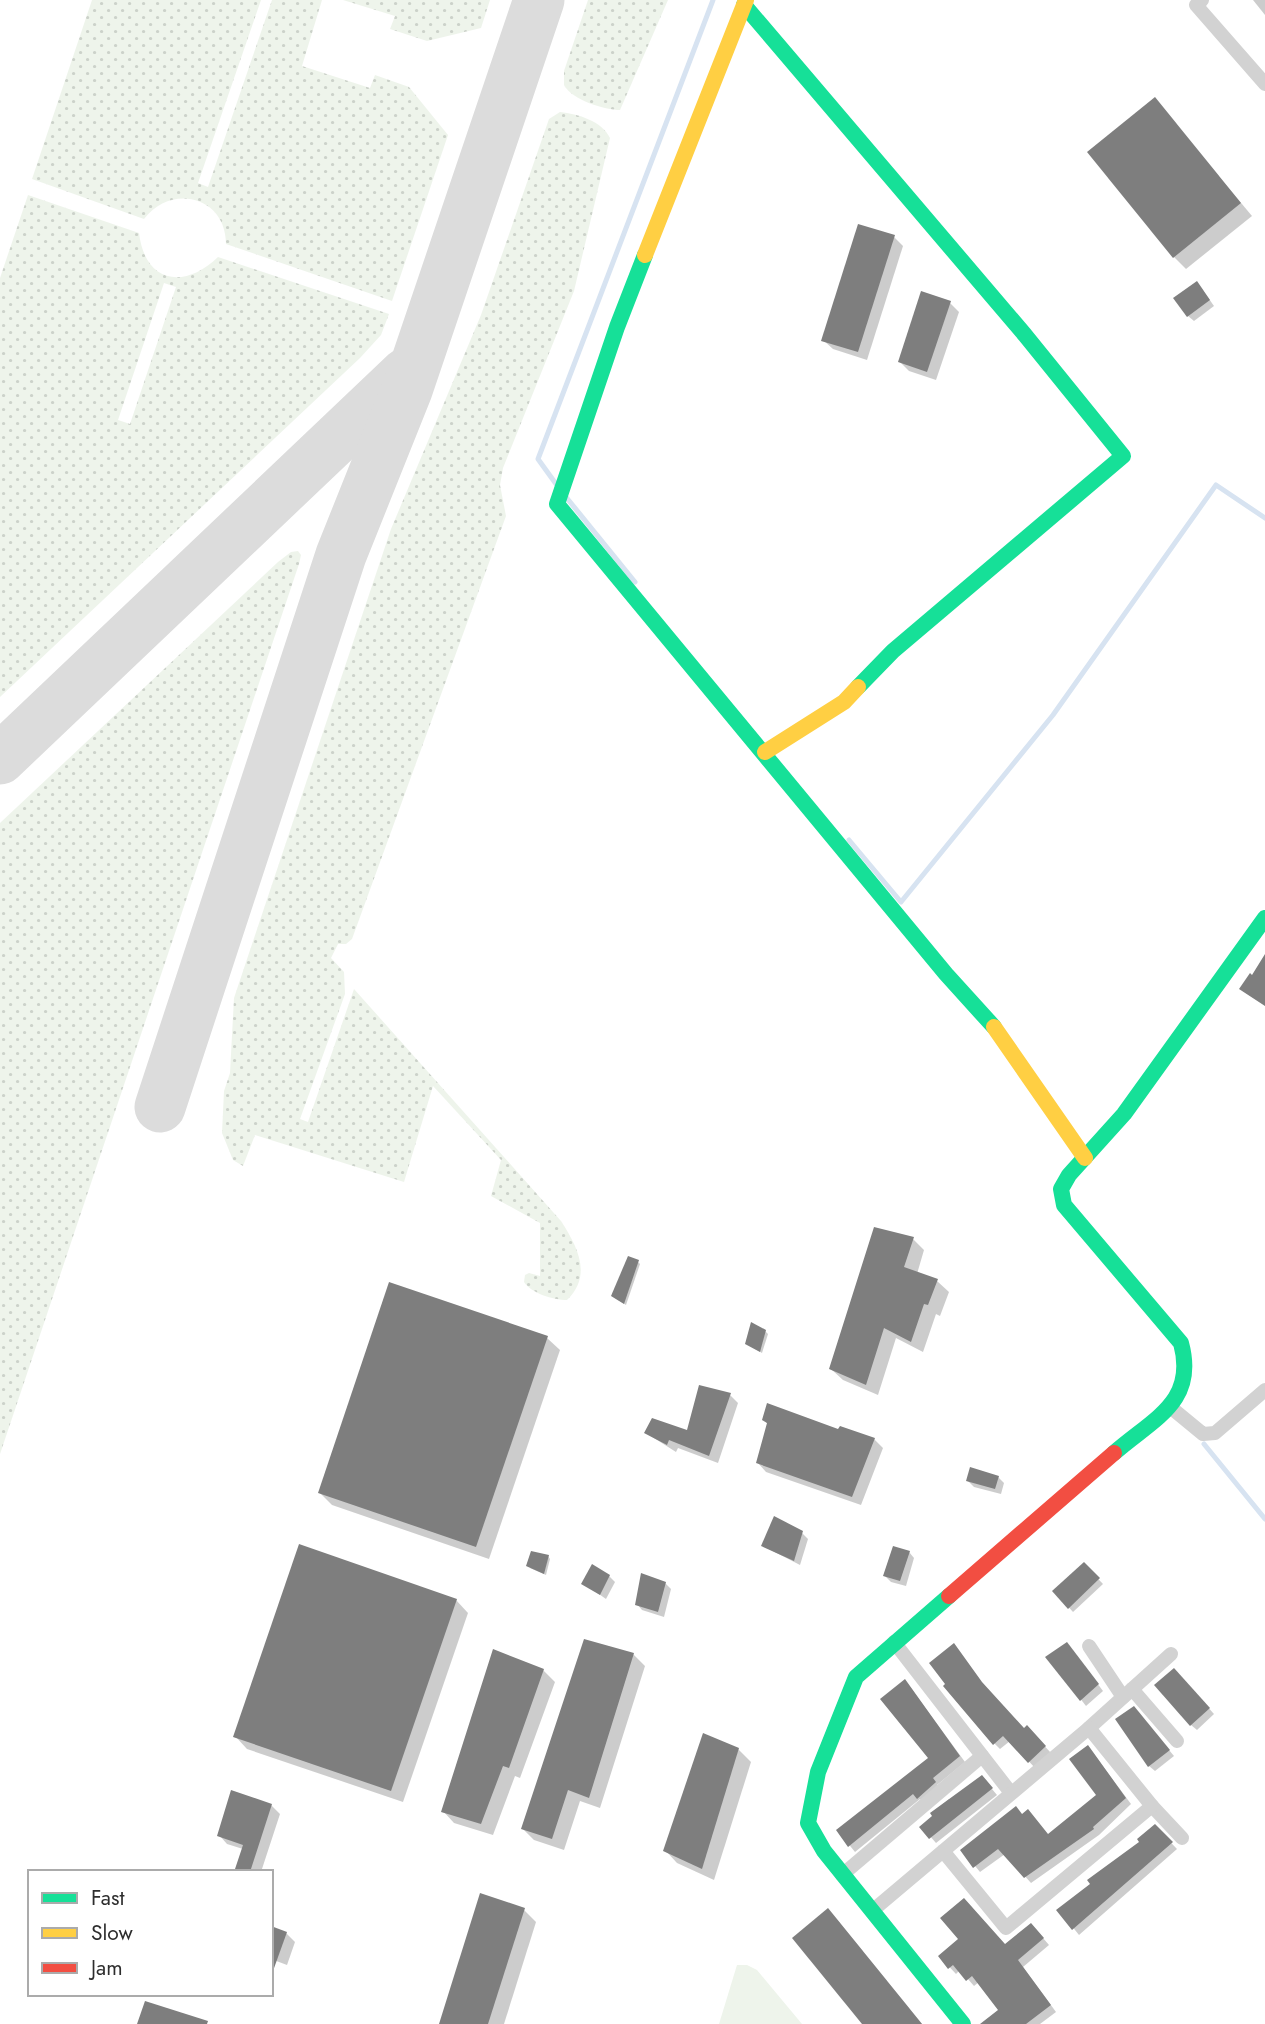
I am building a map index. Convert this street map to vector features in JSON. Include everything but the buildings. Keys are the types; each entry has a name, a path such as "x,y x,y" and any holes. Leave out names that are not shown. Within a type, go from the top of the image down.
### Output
{"street":[{"path":"1202,0 1196,5 1265,84"},
{"path":"765,752 844,702 893,651 1123,456 1025,335 745,3 617,327 557,504 765,752 946,974 996,1028 1085,1158"},
{"path":"963,2024 842,1875 808,1827 807,1815 829,1741 856,1677 1169,1406 1186,1387 1187,1365 1181,1343 1064,1205 1061,1189 1124,1114 1259,938 1265,918"},
{"path":"1169,1406 1203,1434 1215,1433 1265,1390"},
{"path":"894,1642 1011,1793"},
{"path":"1089,1646 1128,1693 1177,1741"},
{"path":"872,1911 1089,1728 1171,1654"},
{"path":"1089,1728 1152,1806 1182,1838"},
{"path":"842,1875 982,1756"},
{"path":"943,1851 1006,1928 1152,1806"}],"shaded area":[{"path":"92,0 261,0 198,183 208,187 272,0 322,0 302,66 370,88 375,75 409,87 448,135 392,301 226,244 224,228 217,215 195,200 182,198 168,201 155,208 144,219 32,179"},
{"path":"343,0 490,0 481,28 427,41 390,29 395,16"},
{"path":"588,0 668,0 620,110 589,103 574,95 564,85 564,71"},
{"path":"560,112 595,123 610,138 574,291 503,468 500,485 506,516 352,939 346,944 338,944 331,958 344,972 345,994 300,1119 308,1122 354,989 561,1221 577,1250 581,1271 575,1290 567,1300 543,1295 524,1282 525,1275 529,1273 540,1276 540,1223 491,1196 501,1160 433,1086 404,1182 255,1135 243,1166 233,1160 222,1133 224,1091 230,1073 234,998 391,529 481,315 549,119"},
{"path":"28,195 139,233 149,262 168,276 192,274 218,257 389,314 381,335 360,358 0,697 0,278","holes":["164,283 176,287 130,424 118,420"]},
{"path":"298,551 301,555 299,564 0,1454 0,823 278,562 291,552"},
{"path":"737,1965 747,1965 757,1970 802,2024 719,2024"}],"waterway":[{"path":"556,484 538,459 713,0"},
{"path":"849,840 901,902 1053,715 1216,485 1265,518"},
{"path":"566,497 635,582"},
{"path":"1204,1444 1265,1519"}],"taxiway":[{"path":"160,1107 341,555 407,390 539,0"},
{"path":"0,759 406,373"}],"traffic: fast":[{"path":"744,5 1025,335 1123,456 893,651 858,687"},
{"path":"645,255 617,327 557,504 946,974 994,1027"},
{"path":"1114,1453 1157,1418 1177,1395 1183,1380 1181,1343 1064,1205 1061,1189 1069,1175 1124,1114 1265,918"},
{"path":"949,1596 856,1677 818,1772 808,1823 824,1851 963,2024"}],"traffic: slow":[{"path":"645,255 746,0"},
{"path":"765,752 844,702 858,687"},
{"path":"994,1027 1085,1158"}],"traffic: jam":[{"path":"949,1596 1114,1453"}]}
